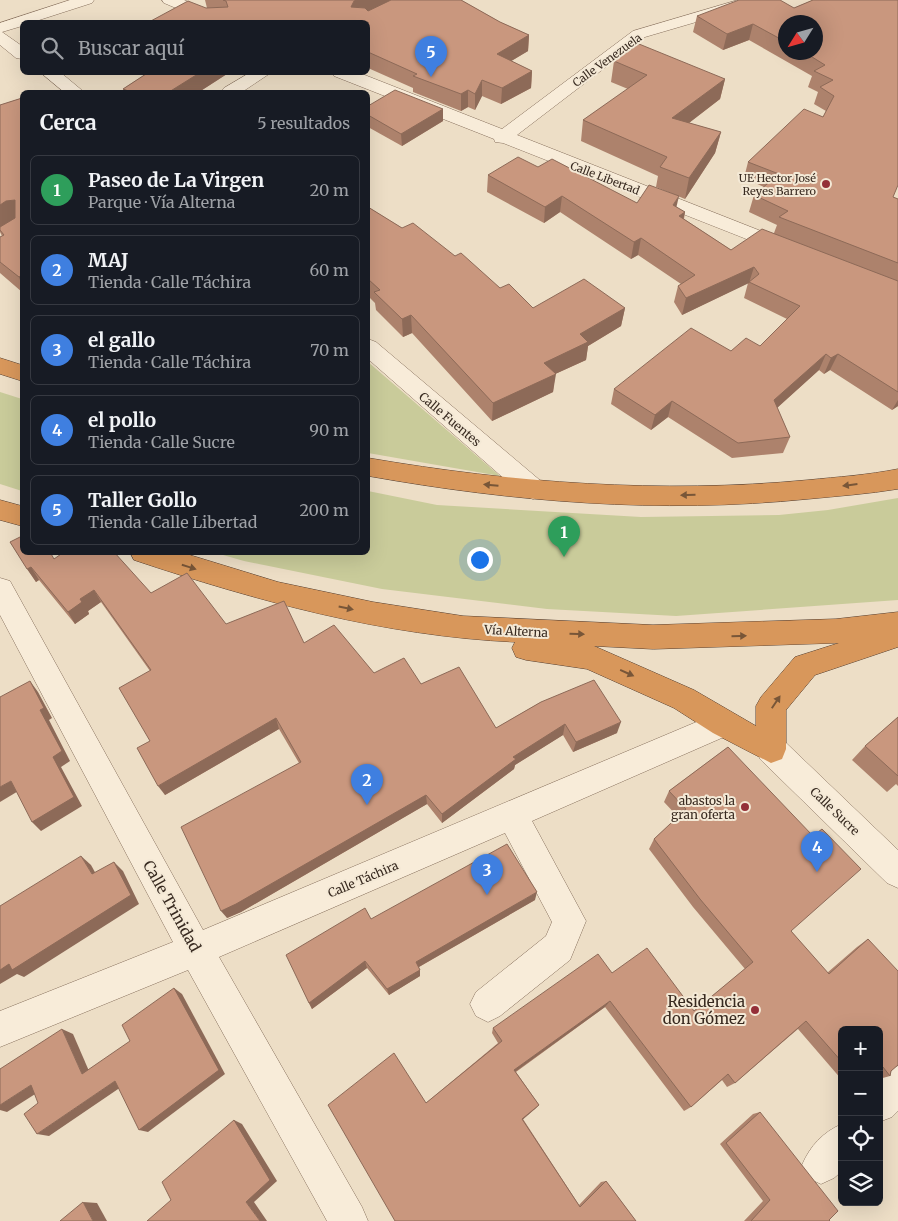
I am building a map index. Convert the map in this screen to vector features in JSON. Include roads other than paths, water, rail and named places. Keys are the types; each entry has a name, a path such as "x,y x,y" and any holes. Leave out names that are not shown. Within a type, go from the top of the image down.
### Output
{"highway":[{"path":"0,366 20,372"},
{"path":"370,467 457,482 638,496 734,495 898,479"},
{"path":"0,510 20,515"},
{"name":"Vía Alterna","path":"153,555 278,593 373,614 463,628 653,637 836,632 898,624"},
{"path":"463,628 515,647 590,657 684,699 724,724 772,749 771,706 805,666 898,635"}],"street":[{"path":"25,20 86,0"},
{"path":"170,0 217,20"},
{"name":"Calle Venezuela","path":"502,138 639,34 755,0"},
{"path":"0,28 20,21"},
{"path":"0,37 20,52"},
{"path":"52,75 72,90"},
{"path":"233,90 259,75"},
{"name":"Calle Libertad","path":"347,75 502,138 808,257"},
{"name":"Calle Fuentes","path":"370,349 533,489"},
{"name":"Calle Trinidad","path":"0,589 196,950 348,1221"},
{"name":"Calle Táchira","path":"0,1029 196,950 724,724"},
{"name":"Calle Sucre","path":"772,749 898,872"},
{"path":"488,1004 558,948 569,921 512,815"},
{"path":"883,1100 898,1084"}],"place":[{"name":"Taller Gollo","path":"431,77"},
{"name":"UE Hector José Reyes Barrero","path":"826,184"},
{"name":"Paseo de La Virgen","path":"564,557"},
{"name":"MAJ","path":"367,805"},
{"name":"abastos la gran oferta","path":"745,807"},
{"name":"el pollo","path":"817,872"},
{"name":"el gallo","path":"487,895"},
{"name":"Residencia don Gómez","path":"755,1010"}]}
